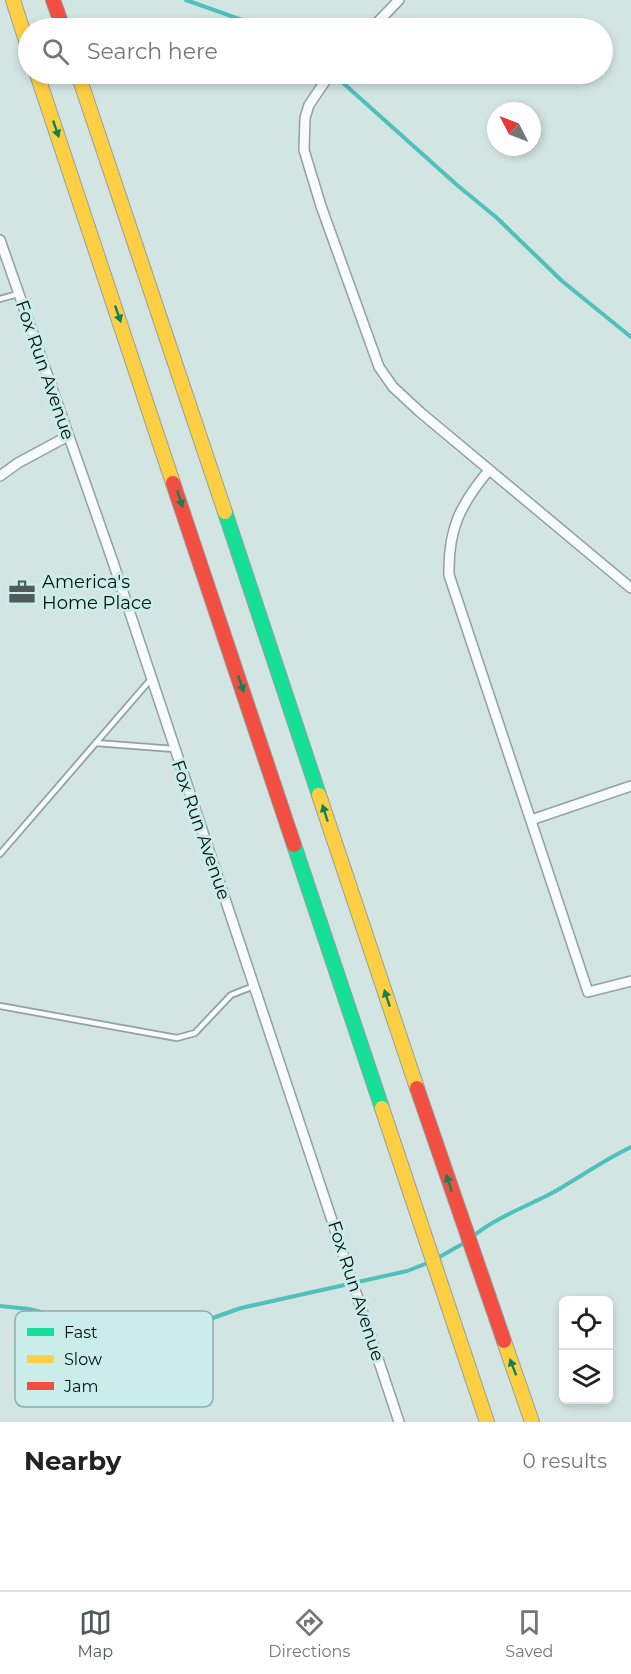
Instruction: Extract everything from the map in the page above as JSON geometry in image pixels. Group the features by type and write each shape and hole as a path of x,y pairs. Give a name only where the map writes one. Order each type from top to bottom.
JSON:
{"highway":[{"path":"13,0 19,18"},
{"path":"53,0 59,18"},
{"path":"40,84 487,1422"},
{"path":"81,84 461,1218 532,1422"}],"street":[{"path":"382,18 399,0"},
{"path":"321,84 305,118 304,150 321,206 379,367 393,387 420,412 631,588"},
{"name":"Fox Run Avenue","path":"0,240 174,749 399,1422"},
{"path":"0,476 18,463 68,436"},
{"path":"489,470 462,506 453,528 449,550 449,575 588,992 631,981"},
{"path":"531,820 631,786"}],"lane":[{"path":"0,299 18,294"},
{"path":"0,854 150,679"},
{"path":"95,743 174,749"},
{"path":"0,1006 177,1038 195,1033 231,995 254,986"}],"waterway":[{"path":"186,0 237,18"},
{"path":"344,84 497,218 562,281 631,337"},
{"path":"472,1237 491,1224 554,1192 631,1147"},
{"path":"436,1259 464,1243"},
{"path":"213,1318 241,1308 407,1271 430,1262"},
{"path":"0,1306 37,1311"}],"traffic: fast":[{"path":"225,512 319,795"},
{"path":"294,845 382,1108"}],"traffic: slow":[{"path":"13,0 19,18"},
{"path":"40,84 173,483"},
{"path":"81,84 225,512"},
{"path":"319,795 417,1088"},
{"path":"382,1108 487,1422"},
{"path":"504,1341 532,1422"}],"traffic: jam":[{"path":"53,0 59,18"},
{"path":"173,483 294,845"},
{"path":"417,1088 504,1341"}],"place":[{"name":"America's Home Place","path":"22,592"}]}
